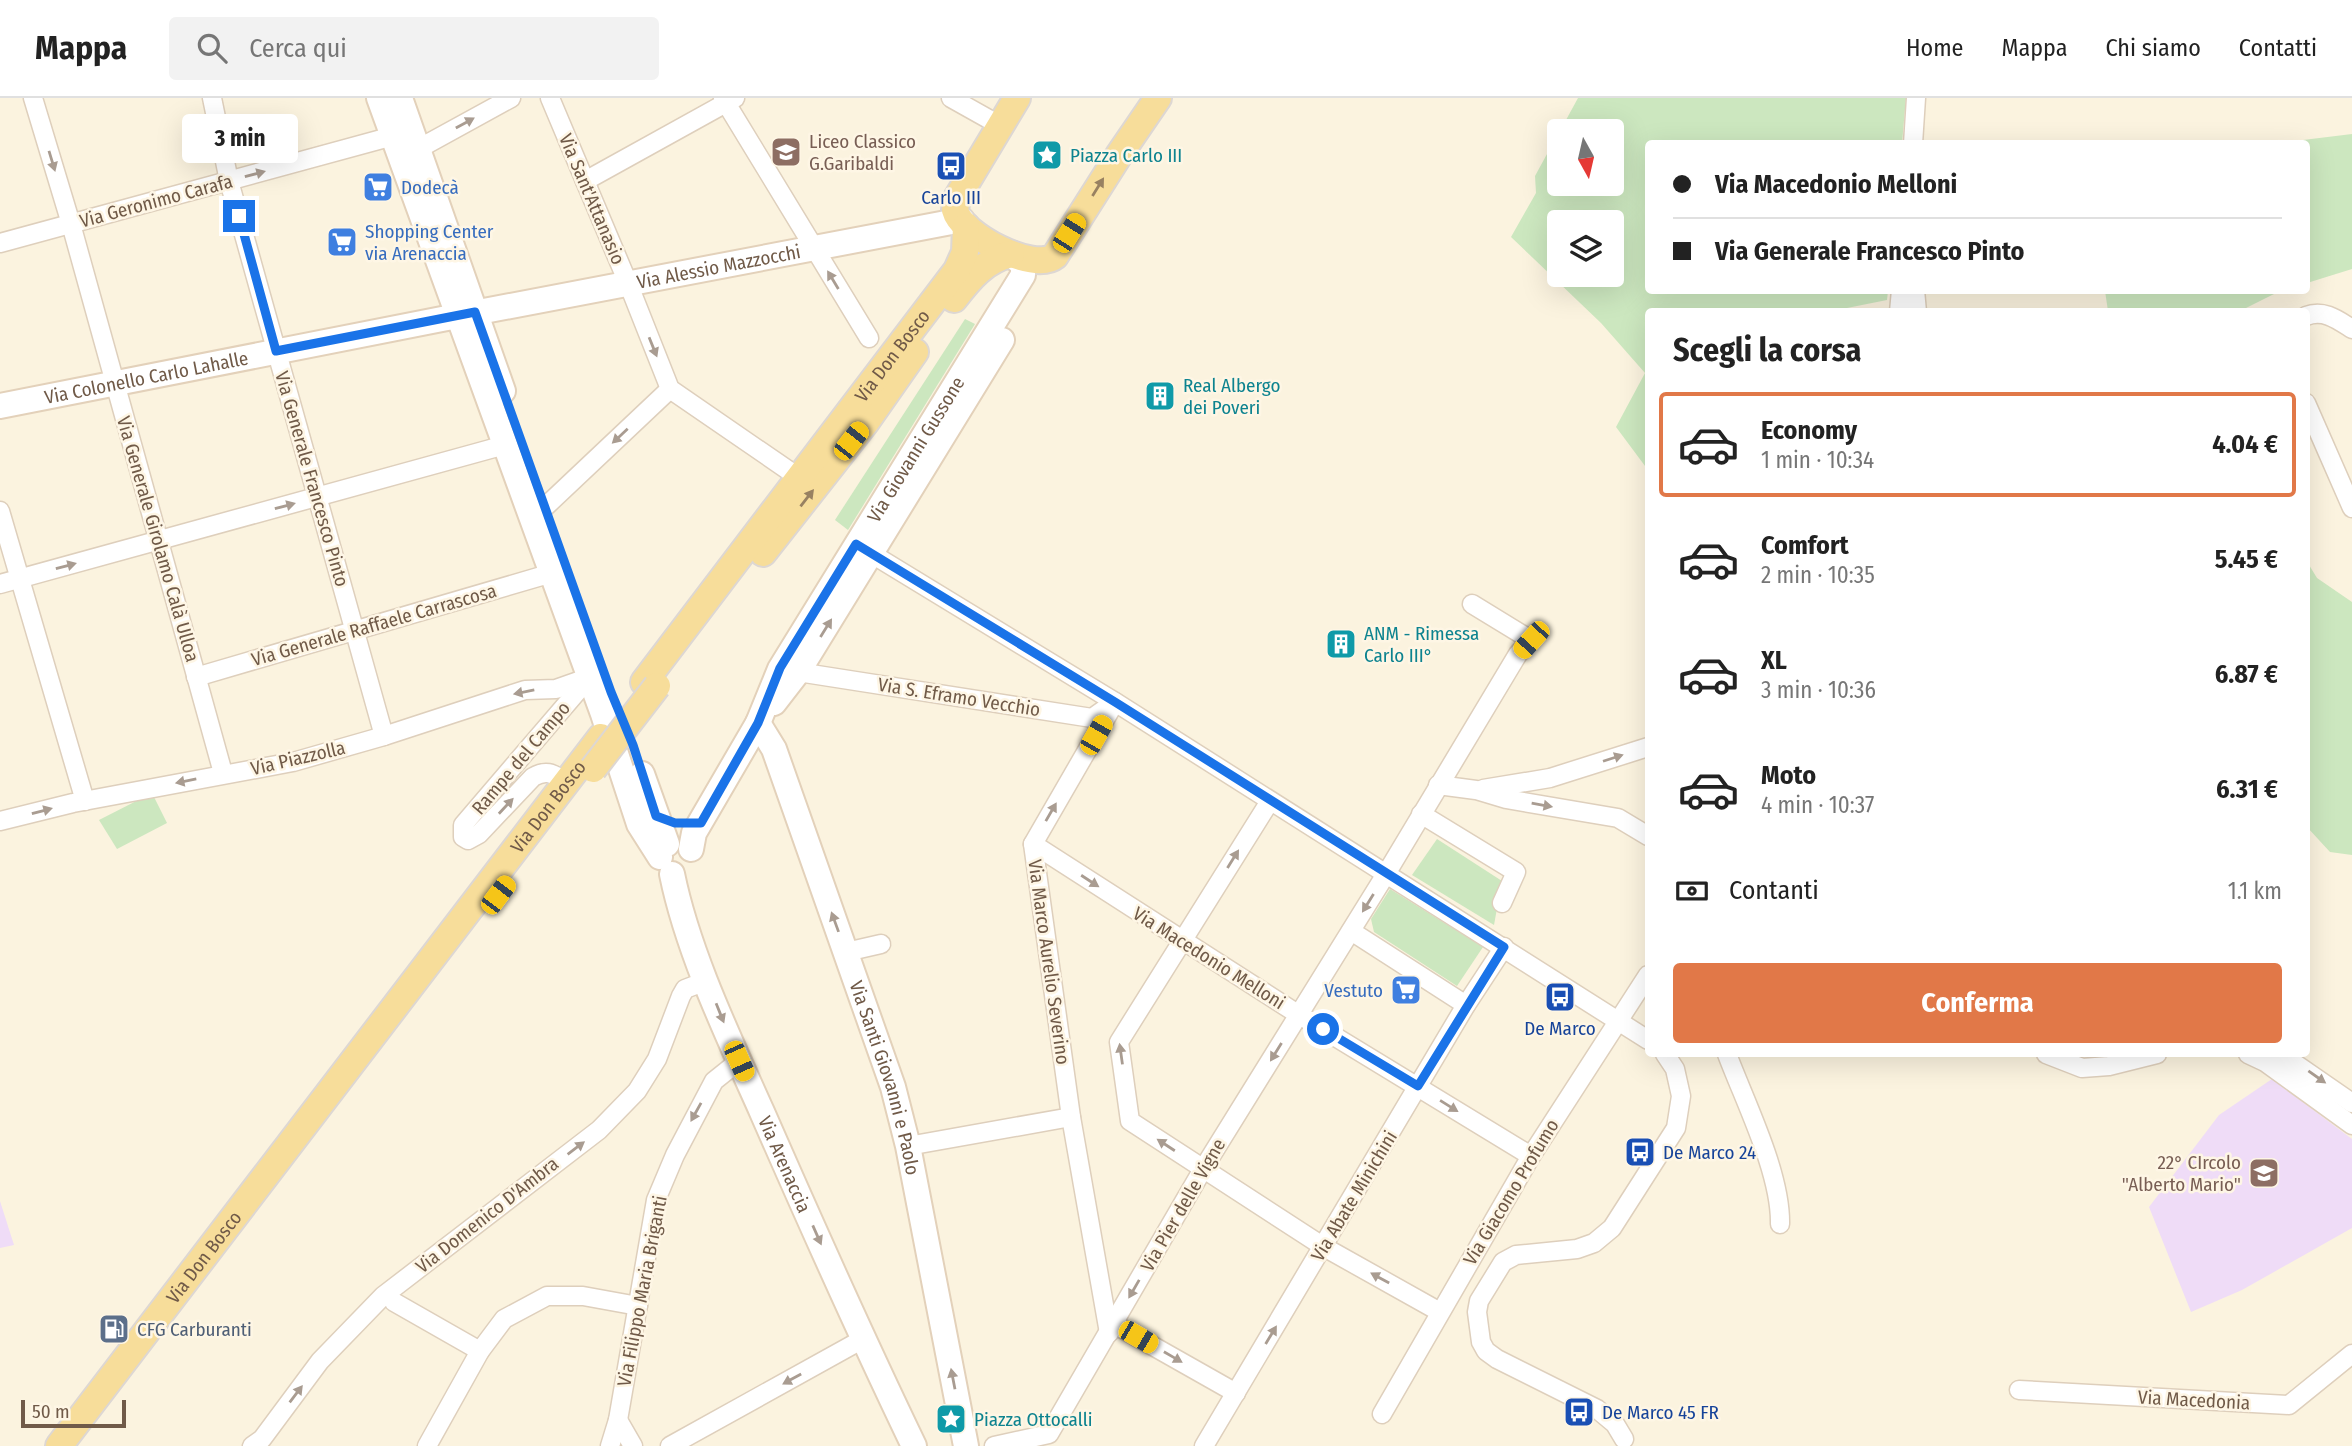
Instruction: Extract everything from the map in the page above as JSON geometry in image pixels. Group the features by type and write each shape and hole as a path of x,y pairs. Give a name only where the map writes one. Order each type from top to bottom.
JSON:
{"main road":[{"name":"Via Arenaccia","path":"379,98 545,507 633,745 656,816 680,846 684,922 706,981 863,1339 914,1446"},
{"name":"Via Arenaccia","path":"400,98 418,149 505,445 620,760 639,824 680,846"},
{"path":"1017,98 957,198 955,209 975,235 1011,254 1041,261 1050,260 1158,98"},
{"path":"1119,155 1136,112 1136,98"},
{"name":"Via Alessio Mazzocchi","path":"467,314 814,248 964,223"},
{"name":"Via Don Bosco","path":"571,786 593,769 650,684 798,477 957,270 965,252 964,223"},
{"name":"Via Don Bosco","path":"59,1446 97,1411 571,786 601,737 650,684 866,422 969,279 989,262 1011,254"},
{"name":"Via Giovanni Gussone","path":"680,846 758,723 798,672 864,549 1024,275 1023,265 1011,254"},
{"name":"Via Giovanni Gussone","path":"758,723 780,668 864,549 1050,260"},
{"name":"Via Colonello Carlo Lahalle","path":"0,406 467,314"},
{"name":"Via Santi Giovanni e Paolo","path":"758,723 774,749 893,1087 908,1146 966,1446"},
{"path":"656,816 675,823 680,846"},
{"name":"Via Don Bosco","path":"81,1446 97,1411"}],"street":[{"name":"Via Generale Girolamo Calà Ulloa","path":"33,98 71,224 223,773"},
{"name":"Via Generale Francesco Pinto","path":"212,98 229,181 384,736"},
{"path":"418,149 511,98"},
{"name":"Via Sant'Attanasio","path":"550,98 670,389"},
{"path":"951,98 1001,126"},
{"path":"1913,140 1916,98"},
{"path":"585,181 729,100 869,338"},
{"name":"Via Geronimo Carafa","path":"0,243 393,136"},
{"path":"2310,315 2318,313 2329,316 2352,329"},
{"path":"545,507 670,389 798,477"},
{"path":"2310,412 2352,508"},
{"path":"0,584 505,445"},
{"path":"0,511 85,801"},
{"path":"864,549 1115,702 1621,1020 1645,1038"},
{"name":"Via Generale Raffaele Carrascosa","path":"197,677 552,573"},
{"path":"1472,604 1531,640 1518,654 1421,814 1516,872 1502,904"},
{"name":"Via S. Eframo Vecchio","path":"798,672 1092,719 1115,702"},
{"name":"Via Piazzolla","path":"0,821 223,773 293,762 384,736 525,690 556,689 590,677"},
{"name":"Rampe del Campo","path":"571,786 554,774 541,772 533,777 479,834 468,839 463,837 463,825 590,677"},
{"name":"Via Marco Aurelio Severino","path":"1111,1328 1071,1117 1033,844 1115,702"},
{"path":"1476,790 1550,778 1645,748"},
{"path":"1438,785 1618,818 1645,834"},
{"path":"1270,801 1119,1042 1130,1121 1324,1247 1440,1312"},
{"name":"Via Pier delle Vigne","path":"994,1446 1049,1434 1203,1169 1421,814"},
{"name":"Via Macedonio Melloni","path":"1033,844 1181,941 1531,1156"},
{"path":"1351,931 1466,1005"},
{"path":"846,953 881,944"},
{"name":"Via Abate Minichini","path":"1204,1446 1466,1005 1504,947"},
{"name":"Via Giacomo Profumo","path":"1382,1414 1531,1156 1645,980"},
{"name":"Via Domenico D'Ambra","path":"252,1446 262,1439 320,1362 383,1296 599,1130 628,1101 657,1059 685,989 706,981"},
{"path":"1625,1439 1615,1424 1597,1409 1486,1352 1481,1342 1477,1312 1479,1301 1503,1262 1516,1255 1577,1249 1594,1243 1612,1228 1676,1128 1681,1096 1675,1069 1667,1057"},
{"path":"1728,1057 1773,1174 1780,1208 1780,1224"},
{"path":"2054,1057 2082,1068 2109,1066 2145,1057"},
{"path":"2254,1057 2352,1125"},
{"path":"2285,1057 2352,1103"},
{"name":"Via Filippo Maria Briganti","path":"610,1446 618,1419 656,1200 675,1155 714,1081 739,1061"},
{"path":"908,1146 1071,1117"},
{"path":"428,1446 480,1352 505,1319 547,1296 583,1296 638,1306"},
{"path":"394,1302 480,1352"},
{"path":"1111,1328 1236,1393"},
{"path":"670,1446 863,1339"},
{"name":"Via Macedonia","path":"2019,1390 2289,1405 2352,1354"},
{"path":"618,1419 633,1446"}],"shaded area":[{"name":"22° CIrcolo \"Alberto Mario\"","path":"2272,1079 2352,1139 2352,1228 2242,1290 2191,1312 2149,1207 2219,1115"},
{"path":"0,1201 14,1245 0,1248"}],"green space":[{"path":"1578,98 1906,98 1902,140 1645,140 1645,294 1888,294 1887,300 1847,308 1645,308 1645,373 1601,323 1563,287 1624,287 1624,210 1547,210 1547,271 1511,237 1536,193 1535,176 1547,154 1547,196 1624,196 1624,119 1567,119"},
{"path":"2352,134 2352,269 2310,282 2310,140 2303,140"},
{"path":"2106,294 2274,294 2246,308 2108,308"},
{"path":"965,319 975,324 848,530 835,520"},
{"path":"1645,373 1645,466 1616,427"},
{"path":"2310,567 2317,578 2352,602 2352,855 2330,852 2310,830"},
{"path":"152,793 167,823 117,849 99,820"},
{"path":"1437,839 1502,881 1494,925 1412,875"},
{"path":"1390,889 1483,947 1457,986 1374,932 1371,919"}],"place":[{"name":"Liceo Classico G.Garibaldi","path":"786,152"},
{"name":"Piazza Carlo III","path":"1047,155"},
{"name":"Carlo III","path":"951,166"},
{"name":"Dodecà","path":"378,187"},
{"name":"Shopping Center via Arenaccia","path":"342,242"},
{"name":"Real Albergo dei Poveri","path":"1160,396"},
{"name":"ANM - Rimessa Carlo III°","path":"1341,644"},
{"name":"Vestuto","path":"1406,990"},
{"name":"De Marco","path":"1560,997"},
{"name":"De Marco 24","path":"1640,1152"},
{"name":"22° CIrcolo \"Alberto Mario\"","path":"2264,1173"},
{"name":"CFG Carburanti","path":"114,1329"},
{"name":"De Marco 45 FR","path":"1579,1412"},
{"name":"Piazza Ottocalli","path":"951,1419"}],"route":[{"path":"239,216 276,351 475,312 611,692 633,745 656,816 675,823 701,823 758,723 780,668 856,544 1115,702 1504,947 1418,1086 1323,1029"}]}
